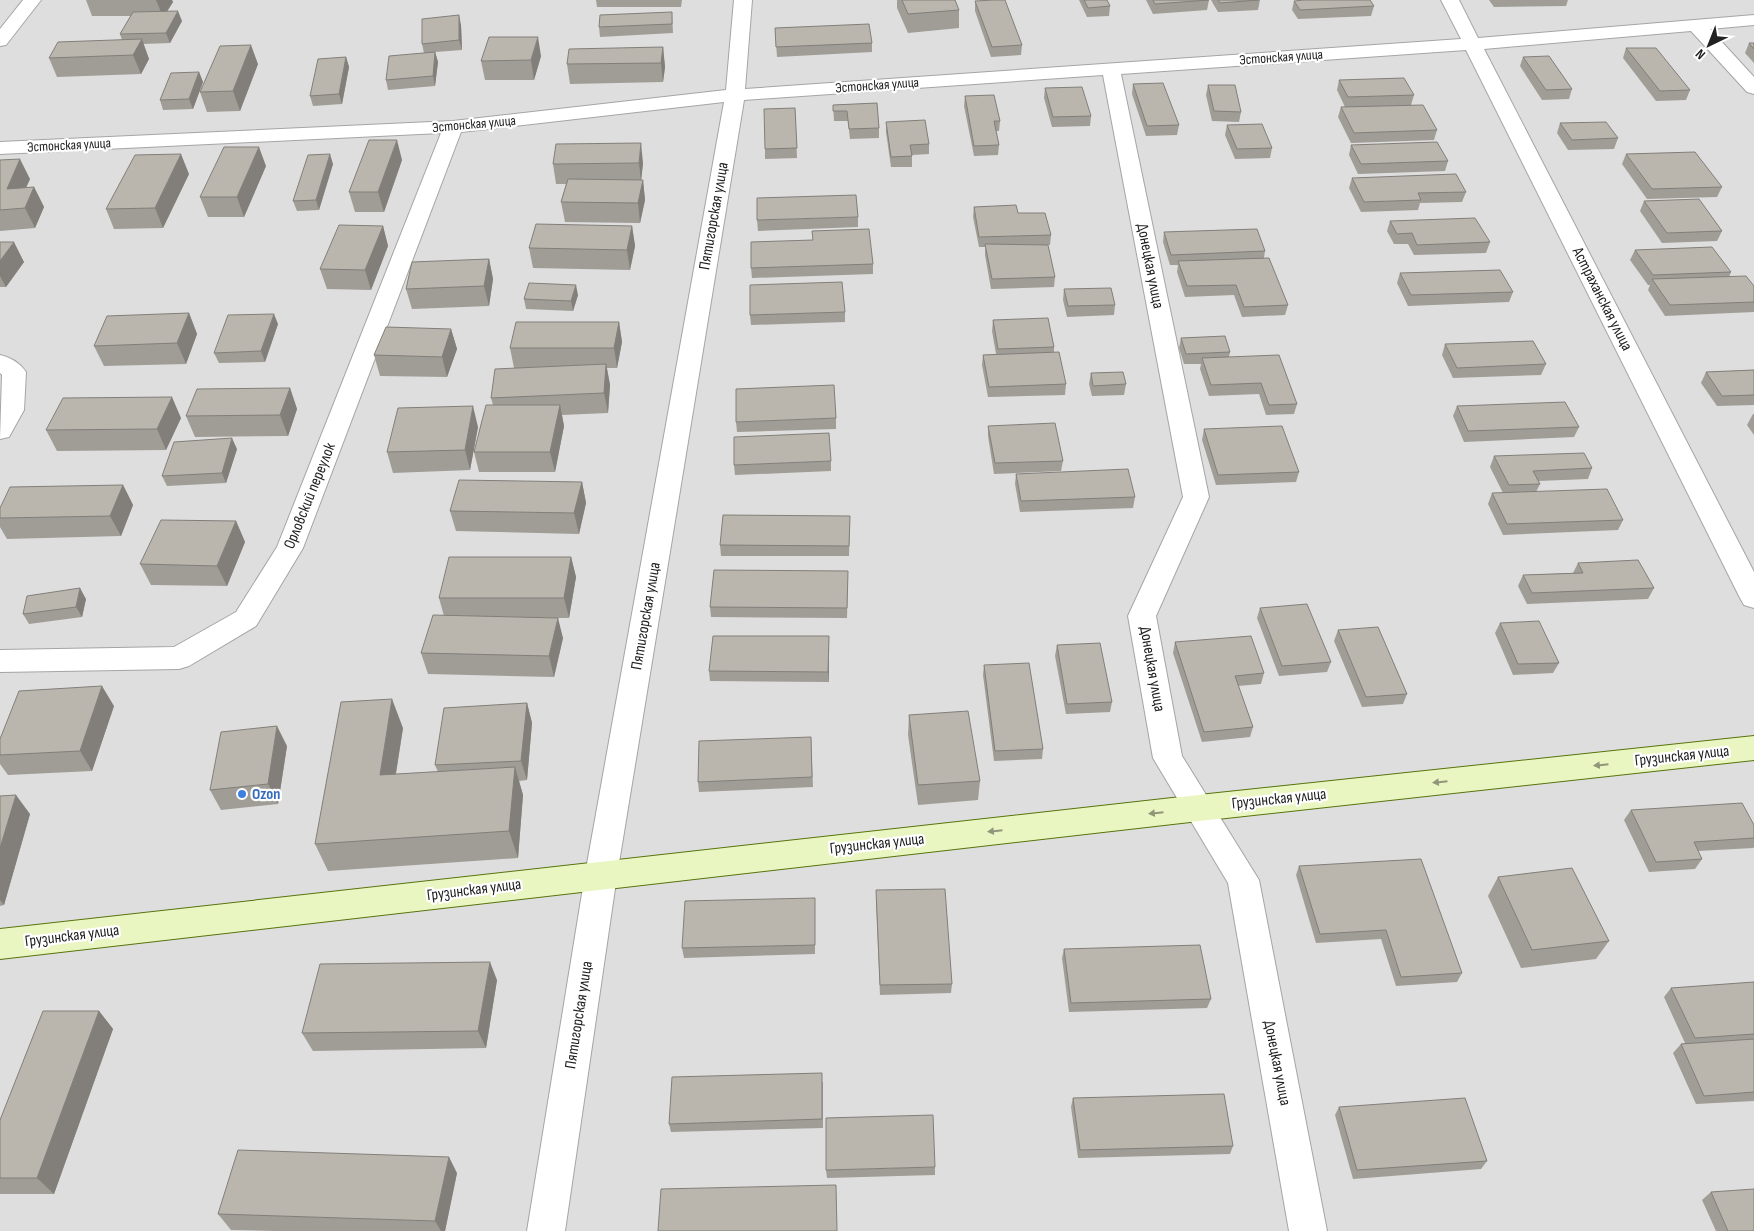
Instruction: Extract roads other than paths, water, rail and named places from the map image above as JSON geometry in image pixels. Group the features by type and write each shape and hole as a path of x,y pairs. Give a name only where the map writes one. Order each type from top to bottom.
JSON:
{"main road":[{"name":"Грузинская улица","path":"0,944 1199,808 1754,748"}],"street":[{"path":"0,41 32,0"},
{"name":"Пятигорская улица","path":"546,1231 601,875 735,95 743,0"},
{"name":"Астраханская улица","path":"1450,0 1754,598"},
{"name":"Эстонская улица","path":"0,148 453,127 735,95 1473,44 1754,20"},
{"path":"1695,24 1754,88"},
{"name":"Донецкая улица","path":"1111,69 1196,497 1142,616 1168,758 1243,880 1308,1231"},
{"name":"Орловский переулок","path":"0,662 179,658 246,619 290,548 453,127"},
{"path":"0,362 14,372 12,410 0,431"}],"place":[{"name":"Ozon","path":"242,794"}]}
